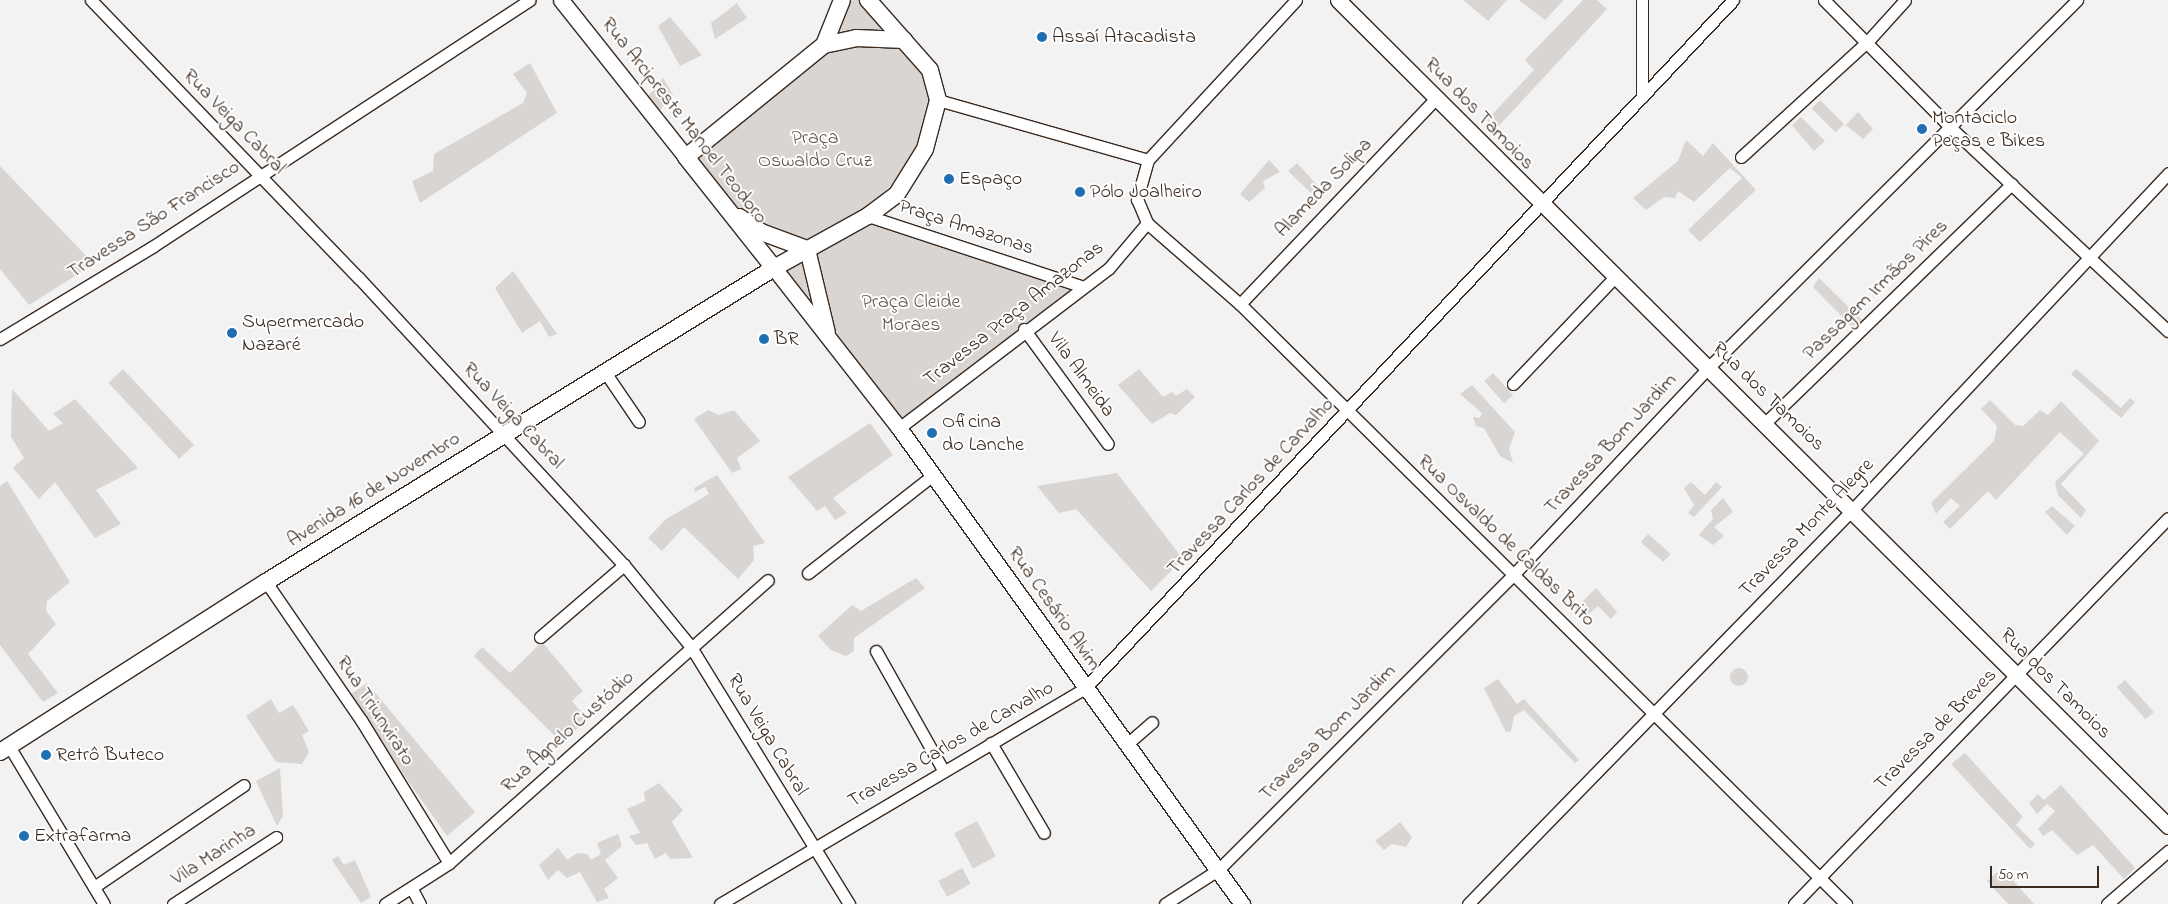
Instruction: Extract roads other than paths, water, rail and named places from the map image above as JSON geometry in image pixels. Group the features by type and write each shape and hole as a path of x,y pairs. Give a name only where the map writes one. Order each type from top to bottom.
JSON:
{"main road":[{"path":"824,45 842,0"},
{"path":"868,0 930,70 938,100"},
{"path":"686,157 824,45 856,38 904,40"},
{"name":"Avenida 16 de Novembro","path":"5,749 266,582 504,434 774,268 868,216 897,194 911,176 924,150 938,100"},
{"name":"Rua Arcipreste Manoel Teodoro","path":"686,157 774,268"},
{"path":"718,199 761,232 807,249"}],"street":[{"name":"Rua Veiga Cabral","path":"91,0 259,174 504,434 624,565 692,647 849,904"},
{"name":"Travessa São Francisco","path":"0,339 152,247 259,174 529,0"},
{"name":"Rua Arcipreste Manoel Teodoro","path":"561,0 620,78 686,157"},
{"path":"938,100 1148,160 1296,0"},
{"name":"Rua dos Tamoios","path":"1338,0 1540,205 1766,422 2168,826"},
{"path":"1642,0 1642,97"},
{"name":"Travessa Carlos de Carvalho","path":"720,904 943,770 1085,688 1733,0"},
{"path":"1824,0 1868,41 1952,128 2168,331"},
{"path":"1741,157 1868,41 1905,0"},
{"name":"Travessa Bom Jardim","path":"1165,904 1218,870 1514,574 1709,367 1952,128 2077,0"},
{"name":"Alameda Solipa","path":"1240,304 1436,98"},
{"name":"Rua Osvaldo de Caldas Brito","path":"1148,160 1138,185 1138,208 1147,223 1240,304 1846,904"},
{"name":"Travessa Monte Alegre","path":"1468,904 1853,509 2088,256 2168,173"},
{"name":"Passagem Irmãos Pires","path":"1766,422 2012,184"},
{"name":"Praça Amazonas","path":"868,216 1081,286"},
{"name":"Travessa Praça Amazonas","path":"899,428 1024,328 1109,268 1147,223"},
{"name":"Rua Cesário Alvim","path":"807,249 830,340"},
{"name":"Rua Cesário Alvim","path":"774,268 899,428 1242,904"},
{"path":"1513,384 1615,277"},
{"name":"Vila Almeida","path":"1024,328 1108,444"},
{"path":"605,372 639,422"},
{"path":"808,573 933,475"},
{"name":"Travessa de Breves","path":"1794,904 2168,518"},
{"path":"540,637 624,565"},
{"name":"Rua Âgnelo Custódio","path":"385,904 412,889 449,863 768,580"},
{"name":"Rua Triunvirato","path":"266,582 361,720 449,863"},
{"path":"876,651 943,770"},
{"path":"1127,744 1152,722"},
{"path":"991,743 1044,833"},
{"path":"5,749 104,904"},
{"path":"94,887 244,786"},
{"name":"Vila Marinha","path":"173,904 276,837"},
{"path":"2108,904 2168,851"},
{"path":"412,889 420,904"}],"place":[{"name":"Assaí Atacadista","path":"1042,37"},
{"name":"Montaciclo Peças e Bikes","path":"1922,129"},
{"name":"Espaço","path":"949,179"},
{"name":"Pólo Joalheiro","path":"1080,192"},
{"name":"Supermercado Nazaré","path":"232,333"},
{"name":"BR","path":"764,339"},
{"name":"Oficina do Lanche","path":"932,433"},
{"name":"Retrô Buteco","path":"46,755"},
{"name":"Extrafarma","path":"24,836"}],"park label":[{"name":"Praça Oswaldo Cruz","path":"815,150"},
{"name":"Praça Cleide Moraes","path":"911,314"}]}
